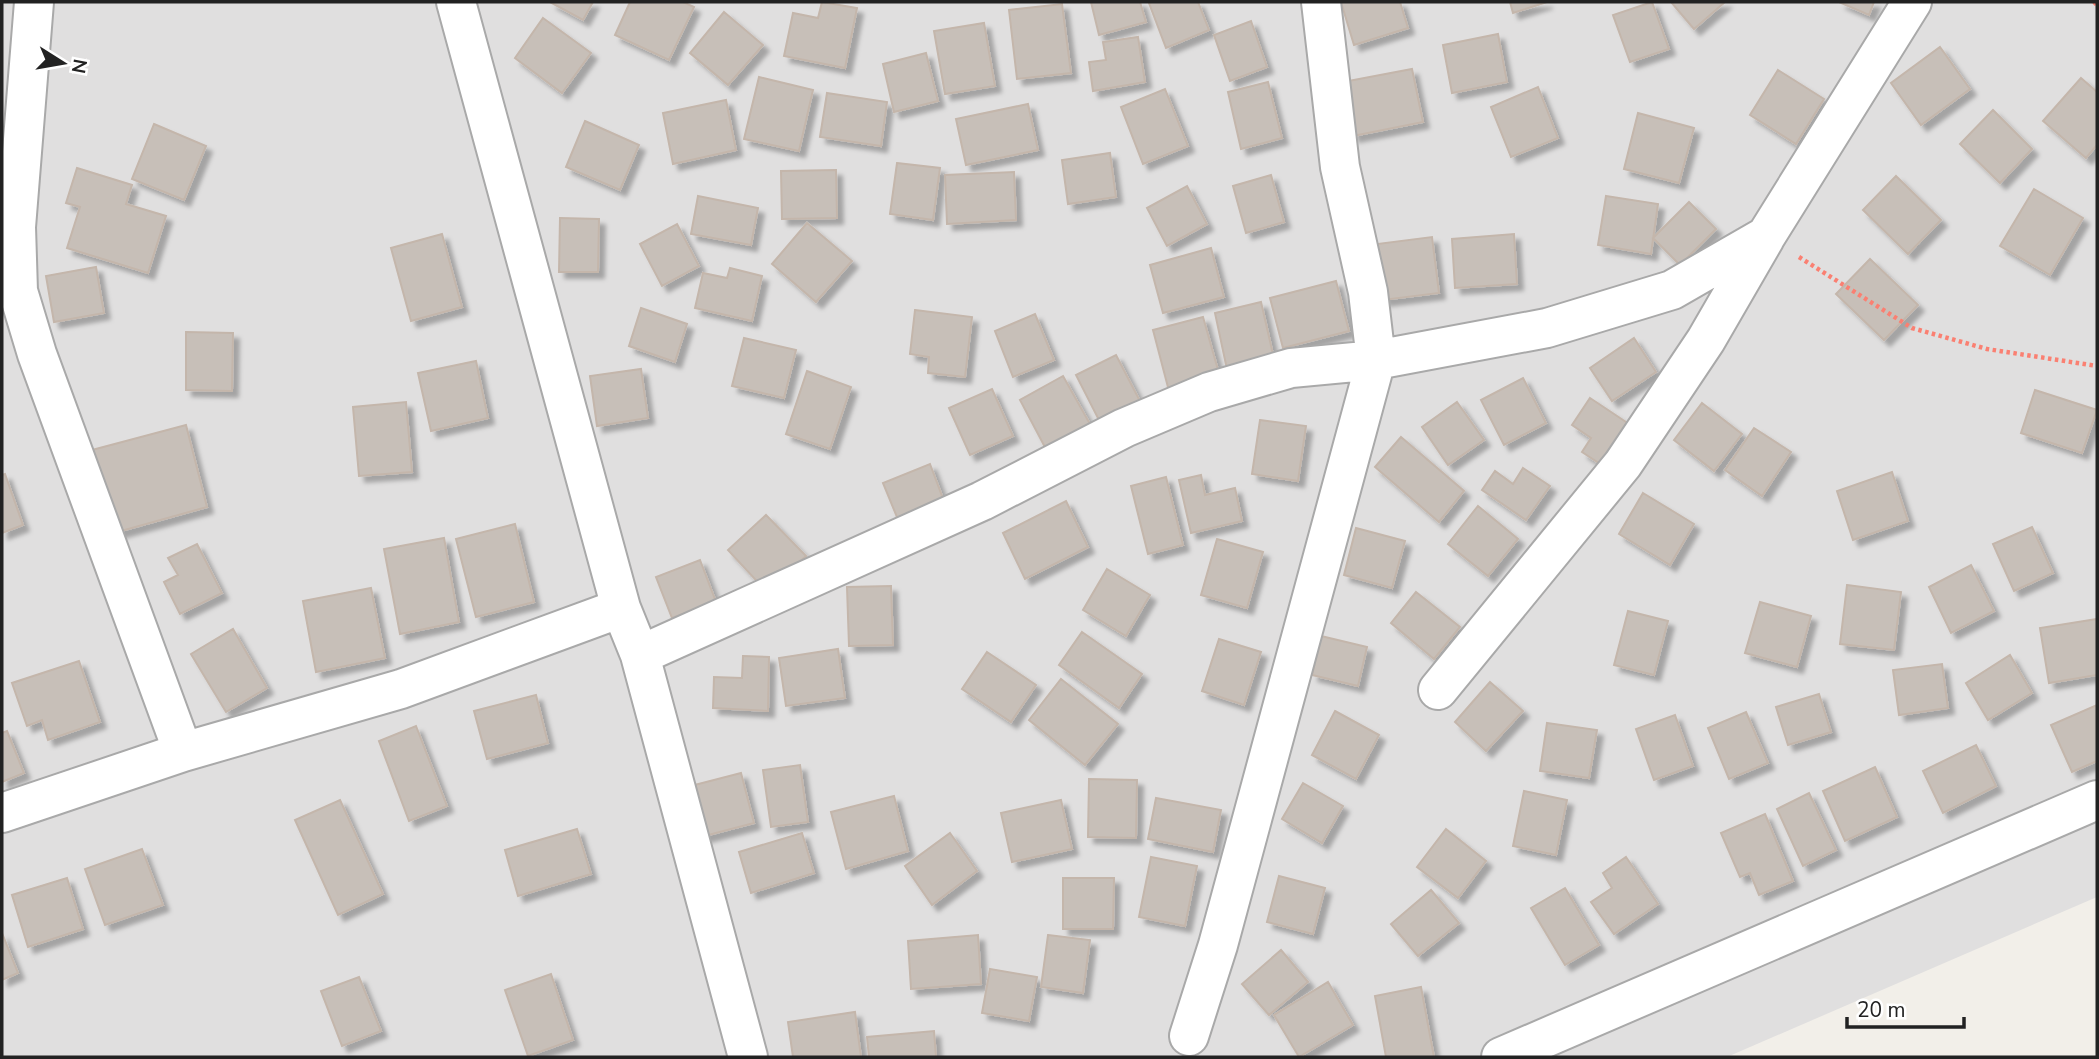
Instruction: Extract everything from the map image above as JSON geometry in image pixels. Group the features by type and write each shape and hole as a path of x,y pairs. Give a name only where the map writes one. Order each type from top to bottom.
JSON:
{"street":[{"path":"34,2 16,227 18,291 37,354 183,752"},
{"path":"456,2 621,608 640,655 748,1057"},
{"path":"1189,1036 1217,945 1376,360 1368,292 1340,167 1321,2"},
{"path":"1438,690 1623,464 1706,340 1766,236 1912,2"},
{"path":"640,655 982,501 1124,429 1209,392 1291,368 1376,360 1547,328 1672,290 1766,236"},
{"path":"2,813 183,752 401,689 621,608"},
{"path":"1501,1057 2097,800"}],"path":[{"path":"1766,236 1913,328 1987,349 2097,366"}],"shaded area":[{"path":"2,2 2097,2 2097,897 1727,1057 2,1057"}],"building":[{"path":"550,2 593,2 583,20"},
{"path":"630,2 683,2 694,7 669,60 615,35"},
{"path":"822,2 857,8 845,68 784,56 793,13 818,18"},
{"path":"1091,2 1140,2 1146,22 1099,35"},
{"path":"1198,2 1209,30 1166,48 1149,3"},
{"path":"1341,2 1400,2 1408,28 1354,45"},
{"path":"1510,2 1547,2 1513,13"},
{"path":"1652,2 1669,49 1630,62 1613,15"},
{"path":"1671,2 1725,2 1694,29"},
{"path":"1839,2 1874,2 1869,15"},
{"path":"1062,4 1071,73 1017,79 1009,10"},
{"path":"724,12 763,45 728,85 690,53"},
{"path":"543,18 591,53 562,93 515,58"},
{"path":"1251,21 1267,67 1230,81 1214,35"},
{"path":"984,23 995,86 945,94 934,31"},
{"path":"1498,34 1507,82 1452,93 1443,45"},
{"path":"1138,37 1145,82 1093,91 1089,62 1106,60 1103,42"},
{"path":"1940,47 1970,89 1921,125 1891,83"},
{"path":"926,53 938,101 894,112 883,64"},
{"path":"1412,69 1423,122 1353,136 1343,82"},
{"path":"1778,70 1824,99 1796,144 1750,115"},
{"path":"759,77 813,90 799,151 744,139"},
{"path":"2081,78 2097,92 2097,145 2086,158 2043,121"},
{"path":"1268,82 1282,138 1241,149 1228,92"},
{"path":"1538,87 1558,138 1511,157 1491,107"},
{"path":"1165,89 1188,146 1143,164 1121,107"},
{"path":"827,93 887,102 881,146 820,137"},
{"path":"726,100 736,150 673,164 663,113"},
{"path":"1028,104 1038,150 966,165 956,119"},
{"path":"1993,110 2032,149 2000,183 1960,144"},
{"path":"1638,113 1694,128 1679,183 1624,169"},
{"path":"585,121 639,145 620,190 566,167"},
{"path":"154,124 206,146 184,200 132,179"},
{"path":"1110,153 1116,197 1068,204 1062,160"},
{"path":"897,163 940,168 933,220 890,214"},
{"path":"77,168 132,185 126,204 166,216 148,273 67,248 80,207 66,203"},
{"path":"836,170 837,218 782,219 781,171"},
{"path":"1014,172 1016,220 947,224 945,175"},
{"path":"1271,175 1284,222 1246,233 1233,186"},
{"path":"1896,176 1941,220 1908,254 1863,210"},
{"path":"1187,186 1207,224 1167,246 1147,208"},
{"path":"2034,189 2083,218 2050,275 2000,246"},
{"path":"698,196 758,208 751,245 691,234"},
{"path":"1606,196 1658,204 1651,254 1598,245"},
{"path":"1689,202 1716,229 1680,265 1653,238"},
{"path":"560,218 599,219 598,272 559,272"},
{"path":"807,223 852,261 816,302 772,264"},
{"path":"677,224 699,266 662,286 640,244"},
{"path":"442,234 462,307 411,321 391,248"},
{"path":"1514,234 1517,284 1455,288 1452,239"},
{"path":"1432,237 1439,293 1383,300 1377,244"},
{"path":"1211,248 1224,297 1163,313 1150,265"},
{"path":"1870,259 1918,305 1884,340 1836,294"},
{"path":"96,267 104,313 54,322 46,276"},
{"path":"730,268 762,276 752,321 695,308 703,273 727,278"},
{"path":"1336,281 1349,331 1283,348 1270,298"},
{"path":"1261,302 1275,363 1228,374 1215,313"},
{"path":"641,308 687,324 675,362 629,346"},
{"path":"915,310 972,317 965,377 928,373 929,357 910,354"},
{"path":"1035,314 1054,360 1013,377 995,331"},
{"path":"1203,317 1220,377 1169,391 1153,330"},
{"path":"186,332 233,333 232,391 186,390"},
{"path":"744,338 796,350 784,398 732,386"},
{"path":"1634,338 1656,372 1612,401 1590,368"},
{"path":"1116,355 1142,405 1102,426 1076,375"},
{"path":"476,361 488,418 431,431 418,373"},
{"path":"641,369 648,418 597,426 590,376"},
{"path":"807,371 851,387 830,449 786,434"},
{"path":"1063,376 1090,424 1046,449 1020,400"},
{"path":"1523,378 1546,423 1504,445 1481,400"},
{"path":"992,389 1013,436 970,455 949,408"},
{"path":"2035,390 2097,410 2082,453 2021,433"},
{"path":"1590,398 1632,426 1605,467 1582,452 1591,438 1572,425"},
{"path":"406,402 412,472 359,476 353,407"},
{"path":"1457,402 1484,440 1448,465 1422,427"},
{"path":"1702,403 1742,434 1714,471 1674,440"},
{"path":"1260,420 1306,426 1298,481 1252,474"},
{"path":"186,425 207,507 114,533 92,450"},
{"path":"1754,428 1791,452 1762,496 1725,470"},
{"path":"1401,437 1464,491 1439,522 1375,467"},
{"path":"930,464 945,504 899,522 883,483"},
{"path":"1523,468 1550,486 1526,520 1482,490 1495,471 1513,484"},
{"path":"1892,472 1908,521 1853,540 1837,491"},
{"path":"5,474 23,525 2,533 2,475"},
{"path":"1201,475 1205,495 1235,488 1242,521 1191,533 1179,480"},
{"path":"1166,477 1183,545 1148,554 1131,486"},
{"path":"1643,493 1694,524 1670,565 1619,534"},
{"path":"1066,501 1088,547 1025,579 1003,533"},
{"path":"1478,506 1518,539 1488,576 1448,544"},
{"path":"766,515 806,556 767,592 728,550"},
{"path":"515,524 534,602 476,617 456,539"},
{"path":"2032,527 2053,573 2014,591 1993,544"},
{"path":"1356,528 1405,541 1392,588 1344,575"},
{"path":"444,538 459,622 400,634 384,549"},
{"path":"1217,539 1263,552 1247,608 1201,595"},
{"path":"197,544 222,593 180,614 164,582 178,575 168,558"},
{"path":"700,560 716,602 672,618 656,577"},
{"path":"1971,565 1994,611 1951,633 1929,587"},
{"path":"1107,569 1150,595 1126,636 1083,610"},
{"path":"1847,585 1901,592 1894,650 1840,644"},
{"path":"891,586 893,645 849,646 847,587"},
{"path":"371,588 385,658 316,672 303,601"},
{"path":"1416,592 1460,627 1434,659 1391,623"},
{"path":"1760,602 1811,616 1797,667 1745,653"},
{"path":"1628,611 1668,621 1654,675 1614,665"},
{"path":"2097,619 2097,675 2049,683 2040,628"},
{"path":"233,629 267,688 226,712 191,654"},
{"path":"1082,632 1142,674 1119,708 1059,665"},
{"path":"1321,636 1367,647 1358,686 1312,675"},
{"path":"1219,639 1261,652 1244,705 1202,691"},
{"path":"838,649 845,698 786,706 779,658"},
{"path":"987,652 1036,685 1011,722 962,689"},
{"path":"2010,655 2032,693 1988,720 1966,683"},
{"path":"743,656 769,657 768,711 713,708 714,677 742,678"},
{"path":"79,661 100,722 48,740 42,720 27,726 12,683"},
{"path":"1942,664 1948,708 1899,715 1893,670"},
{"path":"1061,679 1118,724 1085,765 1029,720"},
{"path":"1490,682 1523,711 1486,751 1455,722"},
{"path":"1819,694 1831,732 1788,745 1776,707"},
{"path":"536,695 548,743 487,759 474,711"},
{"path":"2097,705 2097,761 2072,772 2051,725"},
{"path":"1335,711 1379,735 1356,779 1312,755"},
{"path":"1746,712 1768,763 1729,779 1708,728"},
{"path":"1675,715 1693,766 1654,780 1636,729"},
{"path":"1547,723 1597,730 1589,778 1540,771"},
{"path":"416,726 447,806 409,821 379,741"},
{"path":"7,731 24,773 2,782 2,733"},
{"path":"1976,745 1996,786 1943,813 1923,771"},
{"path":"800,765 808,822 771,827 763,770"},
{"path":"1875,767 1897,817 1845,841 1823,791"},
{"path":"741,773 754,823 697,838 683,788"},
{"path":"1089,779 1137,780 1136,838 1088,837"},
{"path":"1303,783 1343,806 1322,843 1282,819"},
{"path":"1524,791 1567,800 1556,855 1513,846"},
{"path":"1809,793 1836,850 1803,866 1777,809"},
{"path":"894,796 908,851 846,869 831,812"},
{"path":"1156,798 1221,810 1213,852 1148,839"},
{"path":"340,800 383,894 338,915 295,820"},
{"path":"1061,800 1072,849 1012,862 1001,813"},
{"path":"1765,814 1793,881 1759,895 1750,873 1740,877 1721,833"},
{"path":"577,829 591,874 518,896 505,850"},
{"path":"1446,829 1486,861 1458,898 1417,867"},
{"path":"802,833 814,873 751,893 739,852"},
{"path":"950,833 977,871 932,905 905,866"},
{"path":"142,849 163,905 105,925 85,869"},
{"path":"1151,857 1197,866 1185,926 1139,917"},
{"path":"1626,857 1658,904 1614,934 1591,902 1612,888 1603,873"},
{"path":"1279,876 1325,888 1313,934 1267,922"},
{"path":"67,878 83,929 28,947 12,895"},
{"path":"1063,878 1114,878 1113,929 1063,929"},
{"path":"1565,888 1599,945 1565,965 1531,908"},
{"path":"1431,890 1459,923 1418,956 1391,924"},
{"path":"2,933 18,973 2,980"},
{"path":"978,935 981,984 911,989 908,941"},
{"path":"1048,935 1090,940 1083,993 1041,987"},
{"path":"1281,950 1308,982 1269,1015 1242,984"},
{"path":"990,969 1037,977 1029,1021 982,1013"},
{"path":"551,974 573,1040 528,1056 505,990"},
{"path":"359,977 381,1031 342,1046 321,991"},
{"path":"1328,982 1353,1025 1299,1057 1274,1015"},
{"path":"1421,987 1434,1057 1386,1057 1375,996"},
{"path":"855,1012 861,1057 793,1057 788,1022"},
{"path":"934,1031 936,1057 869,1057 867,1037"}]}
